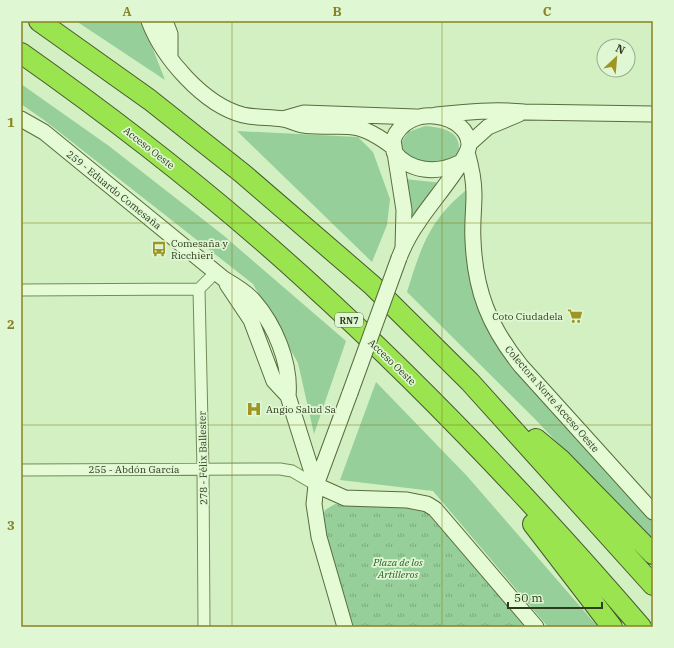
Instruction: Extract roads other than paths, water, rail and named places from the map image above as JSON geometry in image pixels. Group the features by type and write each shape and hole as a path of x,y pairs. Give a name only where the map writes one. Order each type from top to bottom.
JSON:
{"highway":[{"path":"40,21 150,100 242,173 372,285 470,382 653,585"},
{"name":"Acceso Oeste","path":"21,53 129,132 220,205 304,278 410,378 552,528 641,627"},
{"path":"470,382 561,460 653,554"},
{"path":"480,451 571,575 612,627"}],"street":[{"path":"148,21 155,36 180,72 194,86 225,108 242,115 283,119 304,125 356,128 367,131 394,150 400,159 410,165 430,170 451,167 492,125 524,112"},
{"path":"166,21 170,34 170,56"},
{"path":"401,253 404,210 394,150 396,133 406,122 424,116 475,110 653,114"},
{"path":"283,119 304,113 424,116 445,119 462,129 467,136 465,153 453,174 418,221 401,253 316,485 314,504 318,537 345,627"},
{"name":"259 - Eduardo Comesaña","path":"21,119 44,132 220,275 251,320 274,381 288,396 316,485"},
{"name":"Colectora Norte Acceso Oeste","path":"465,153 473,174 473,241 477,278 488,315 502,342 521,366 653,512"},
{"path":"21,290 199,289 220,275"},
{"name":"278 - Félix Ballester","path":"199,289 203,469 204,627"},
{"name":"255 - Abdón García","path":"21,470 280,469 292,471 316,485"},
{"path":"316,485 345,498 412,501 427,504 435,509 536,627"}],"place":[{"name":"Comesaña y Ricchieri","path":"159,249"},
{"name":"Coto Ciudadela","path":"575,316"},
{"name":"Angio Salud Sa","path":"254,409"}],"park label":[{"name":"Plaza de los Artilleros","path":"398,568"}]}
